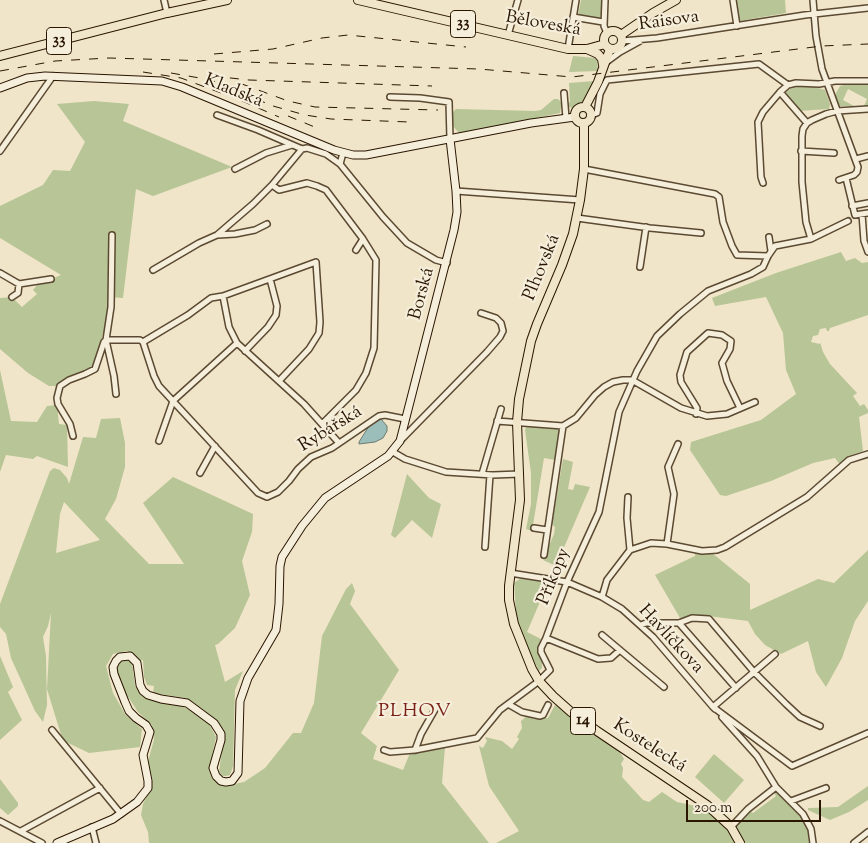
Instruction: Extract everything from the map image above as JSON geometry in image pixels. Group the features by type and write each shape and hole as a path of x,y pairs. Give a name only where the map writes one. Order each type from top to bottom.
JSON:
{"main road":[{"name":"33","path":"0,56 167,13 227,0"},
{"name":"Běloveská","path":"358,0 568,49 607,46"},
{"path":"621,38 653,12 676,0"},
{"path":"585,107 589,110 589,120 584,123 579,122 575,117 578,109 585,107 598,82 607,46 604,38 607,34 616,32 621,38 622,44 617,49 607,46"},
{"path":"587,49 598,54 602,59 603,65"},
{"name":"Plhovská","path":"517,422 519,399 531,341 546,299 569,246 576,218 584,169 584,123"},
{"name":"14","path":"517,422 520,474"},
{"name":"Kostelecká","path":"520,474 519,518 510,573 510,600 514,624 526,655 539,680 571,712 694,794 731,827 740,843"}],"street":[{"path":"164,0 167,13"},
{"path":"508,35 518,0"},
{"path":"568,49 575,0"},
{"path":"605,0 603,22 607,34"},
{"path":"733,0 737,26"},
{"path":"812,0 818,53 858,167 854,175 839,180"},
{"name":"Raisova","path":"621,38 643,40 868,8"},
{"path":"573,17 603,22"},
{"path":"603,65 620,52 643,40"},
{"path":"590,115 597,113 600,94 607,80 759,64 788,85"},
{"path":"0,151 53,76"},
{"name":"Kladská","path":"0,88 27,78 53,76 150,80 168,83 343,153 353,155 366,155 449,137 575,117"},
{"path":"762,180 758,122 763,112 780,92 788,85 802,82 827,83 868,80"},
{"path":"780,92 807,123"},
{"path":"564,93 566,118"},
{"path":"390,97 420,98 449,104 449,137"},
{"path":"811,238 806,222 801,151 802,136 807,123 817,117 837,111 868,109"},
{"path":"217,115 302,149 307,148 326,154 340,164 400,236 421,252 436,260 447,262"},
{"name":"Borská","path":"122,814 137,802 146,791 148,785 143,759 150,732 146,725 129,711 114,674 113,667 116,661 120,657 130,656 137,663 140,685 143,691 148,695 161,699 187,703 209,718 218,727 221,740 215,759 214,773 221,781 232,781 238,773 240,701 244,688 276,630 280,566 288,547 325,498 392,452 400,441 447,262 457,212 449,137"},
{"path":"235,169 266,153 292,144"},
{"path":"217,235 272,186 302,149"},
{"path":"801,151 834,153"},
{"path":"340,164 343,153"},
{"path":"856,159 868,156"},
{"path":"584,169 715,194 719,197 723,222 737,255 769,254"},
{"path":"846,178 855,216 865,214 864,241 868,252"},
{"path":"272,186 279,190 307,183 323,188 363,239 376,260 374,348 366,373 356,390 322,424"},
{"path":"456,191 580,200"},
{"path":"852,206 868,203"},
{"path":"576,218 701,233"},
{"path":"632,380 657,336 708,291 751,274 763,267 775,246 811,238 848,221"},
{"path":"153,270 199,242 217,235 255,230 267,224"},
{"path":"640,268 646,227"},
{"path":"112,234 111,307 106,340 116,394"},
{"path":"769,237 769,254"},
{"path":"356,250 363,239"},
{"path":"106,340 140,340 143,342 211,298 224,296 316,262 319,333 310,349 279,381"},
{"path":"0,273 19,284 51,279"},
{"path":"245,351 268,327 276,315 277,306 270,279"},
{"path":"12,296 18,293 19,284"},
{"path":"224,296 229,327 237,343 279,381 339,443"},
{"path":"400,441 500,337 503,332 501,323 496,318 481,313"},
{"path":"696,414 697,408 680,378 690,348 708,333 713,332 731,341 730,348 722,363 727,381 740,408"},
{"path":"73,436 70,424 58,404 57,398 60,386 95,368 106,340"},
{"name":"Rybářská","path":"143,342 155,380 258,493 267,496 278,492 311,457 332,448 379,416 385,415 405,419"},
{"path":"159,441 173,401 237,343"},
{"path":"497,421 563,426 576,418 604,387 623,380 632,380 682,408 707,416 718,415 754,402"},
{"name":"Příkopy","path":"539,680 550,670 541,652 541,648 567,582 599,512 619,412 632,380"},
{"path":"482,474 501,408"},
{"path":"544,555 563,426"},
{"path":"667,544 674,494 668,467 678,444"},
{"path":"200,473 215,446"},
{"path":"392,452 405,459 435,469 462,474 520,474"},
{"path":"602,597 607,580 630,550 651,543 702,551 717,550 725,547 807,497 849,460 868,454"},
{"path":"484,548 490,475"},
{"path":"628,497 630,550"},
{"path":"534,528 548,530"},
{"name":"Havlíčkova","path":"510,573 567,582 602,597 622,609 641,625 713,707 790,764 795,765 868,733"},
{"path":"641,625 646,623 679,623 692,618 709,618 754,672 800,717 820,726"},
{"path":"679,623 736,688"},
{"path":"602,635 664,687"},
{"path":"546,638 598,658 611,658 620,650"},
{"path":"775,654 713,707 757,756 776,786 791,800 807,820 813,843"},
{"path":"384,750 390,752 415,750 477,738 500,710 539,680"},
{"path":"508,704 522,712 540,716 543,715 548,704"},
{"path":"415,750 421,734 437,706"},
{"path":"52,730 122,814 57,843"},
{"path":"731,827 748,809 776,786"},
{"path":"21,831 100,788"},
{"path":"791,800 826,788"},
{"path":"0,820 42,843"},
{"path":"92,827 96,843"},
{"path":"854,843 868,832"}],"green space":[{"path":"581,0 602,0 601,20 578,15"},
{"path":"735,0 785,0 786,13 739,21"},
{"path":"573,56 595,58 598,71 569,72"},
{"path":"595,81 581,104 574,108 568,107 567,104 570,102 569,83"},
{"path":"868,84 868,106 864,106 867,99 848,89 843,100 854,106 840,106 836,93 840,86"},
{"path":"811,86 825,90 830,104 829,109 798,111 783,94 790,89"},
{"path":"554,99 558,99 562,103 560,113 460,134 451,124 451,114 456,109 535,111 541,110"},
{"path":"94,101 129,104 123,121 232,167 153,196 136,189 123,298 109,297 105,333 103,333 97,361 90,370 57,386 49,386 28,373 0,349 0,298 12,297 22,307 37,294 33,290 37,285 61,275 0,238 0,206 43,185 53,170 70,171 85,142 57,104"},
{"path":"841,252 846,261 855,258 862,263 868,262 868,315 830,328 829,331 826,328 820,329 818,335 813,336 811,342 820,344 820,342 830,364 857,393 853,396 860,406 864,404 868,410 868,413 859,417 863,451 852,455 840,465 835,458 813,463 771,481 726,496 720,495 690,450 691,442 761,420 796,394 786,370 783,333 766,297 715,306 712,298 776,273"},
{"path":"0,370 11,421 37,422 47,406 57,405 59,424 67,425 68,467 37,456 33,459 6,455 0,472"},
{"path":"120,418 125,443 125,467 116,499 105,519 149,564 184,564 143,503 173,477 253,514 252,532 242,561 250,595 235,628 215,645 225,682 243,671 235,690 233,766 230,775 223,776 219,772 224,735 219,723 186,698 153,693 154,686 147,685 144,677 143,660 140,661 127,651 113,654 106,666 113,693 125,714 142,729 140,747 89,753 66,742 62,738 47,689 51,613 43,637 46,656 47,705 43,722 35,711 11,658 6,634 0,627 0,604 50,471 54,468 60,470 67,478 69,484 83,437 96,438 101,419","holes":["64,502 100,540 56,553 60,514"]},
{"path":"527,425 560,428 555,460 544,458 532,531 526,529 531,504 531,473 525,430"},
{"path":"563,459 573,462 568,489 573,490 575,484 590,487 556,566 543,560 554,534 555,527 552,524"},
{"path":"407,474 429,498 441,504 432,538 412,520 395,538 391,535"},
{"path":"868,550 868,601 855,621 842,658 826,687 816,672 808,641 781,654 765,645 755,634 748,621 700,615 680,618 655,575 695,556 695,552 712,553 750,584 750,610 818,579 834,583"},
{"path":"521,578 548,583 527,632 541,639 537,650 542,659 542,668 539,671 522,638 516,612 514,583"},
{"path":"352,583 355,591 350,604 399,670 361,733 377,746 373,759 403,770 410,753 414,754 445,747 442,783 489,843 149,843 148,832 141,815 143,804 152,785 148,761 154,740 152,725 138,712 121,686 117,668 122,660 132,661 135,686 143,696 193,711 209,724 216,737 209,770 213,779 224,786 244,782 265,768 293,733 301,733 314,703 322,636 346,589"},
{"path":"0,656 13,687 8,692 22,720 0,740"},
{"path":"555,705 618,749 624,759 621,764 623,768 622,777 643,800 649,802 662,792 677,802 705,808 728,830 736,843 496,843 519,831 489,786 479,746 483,748 487,741 485,737 502,741 512,749 519,739 517,737 522,728 521,721 528,715 534,719 548,718"},
{"path":"714,754 744,780 724,803 695,777"},
{"path":"0,779 18,803 18,806 8,815 0,808"},
{"path":"868,786 868,800 849,812 830,820 808,810 808,808 838,807"},
{"path":"776,790 800,813 806,822 812,843 745,843 736,826 750,811 753,813 776,796 774,793"}],"water":[{"path":"381,419 387,426 387,431 383,438 375,442 359,444 369,426"}],"railway":[{"path":"214,54 273,49 322,38 348,35 466,47"},
{"path":"0,71 55,61 109,58 479,69 572,77 822,46 868,44"},
{"path":"143,72 181,78 229,96"},
{"path":"171,73 211,80 273,106 305,115 331,119 409,122"},
{"path":"212,76 249,80 432,86"},
{"path":"242,84 288,101 315,107 438,110"},
{"path":"242,101 279,117"},
{"path":"288,116 317,128"}],"district":[{"name":"PLHOV","path":"415,713"}]}
